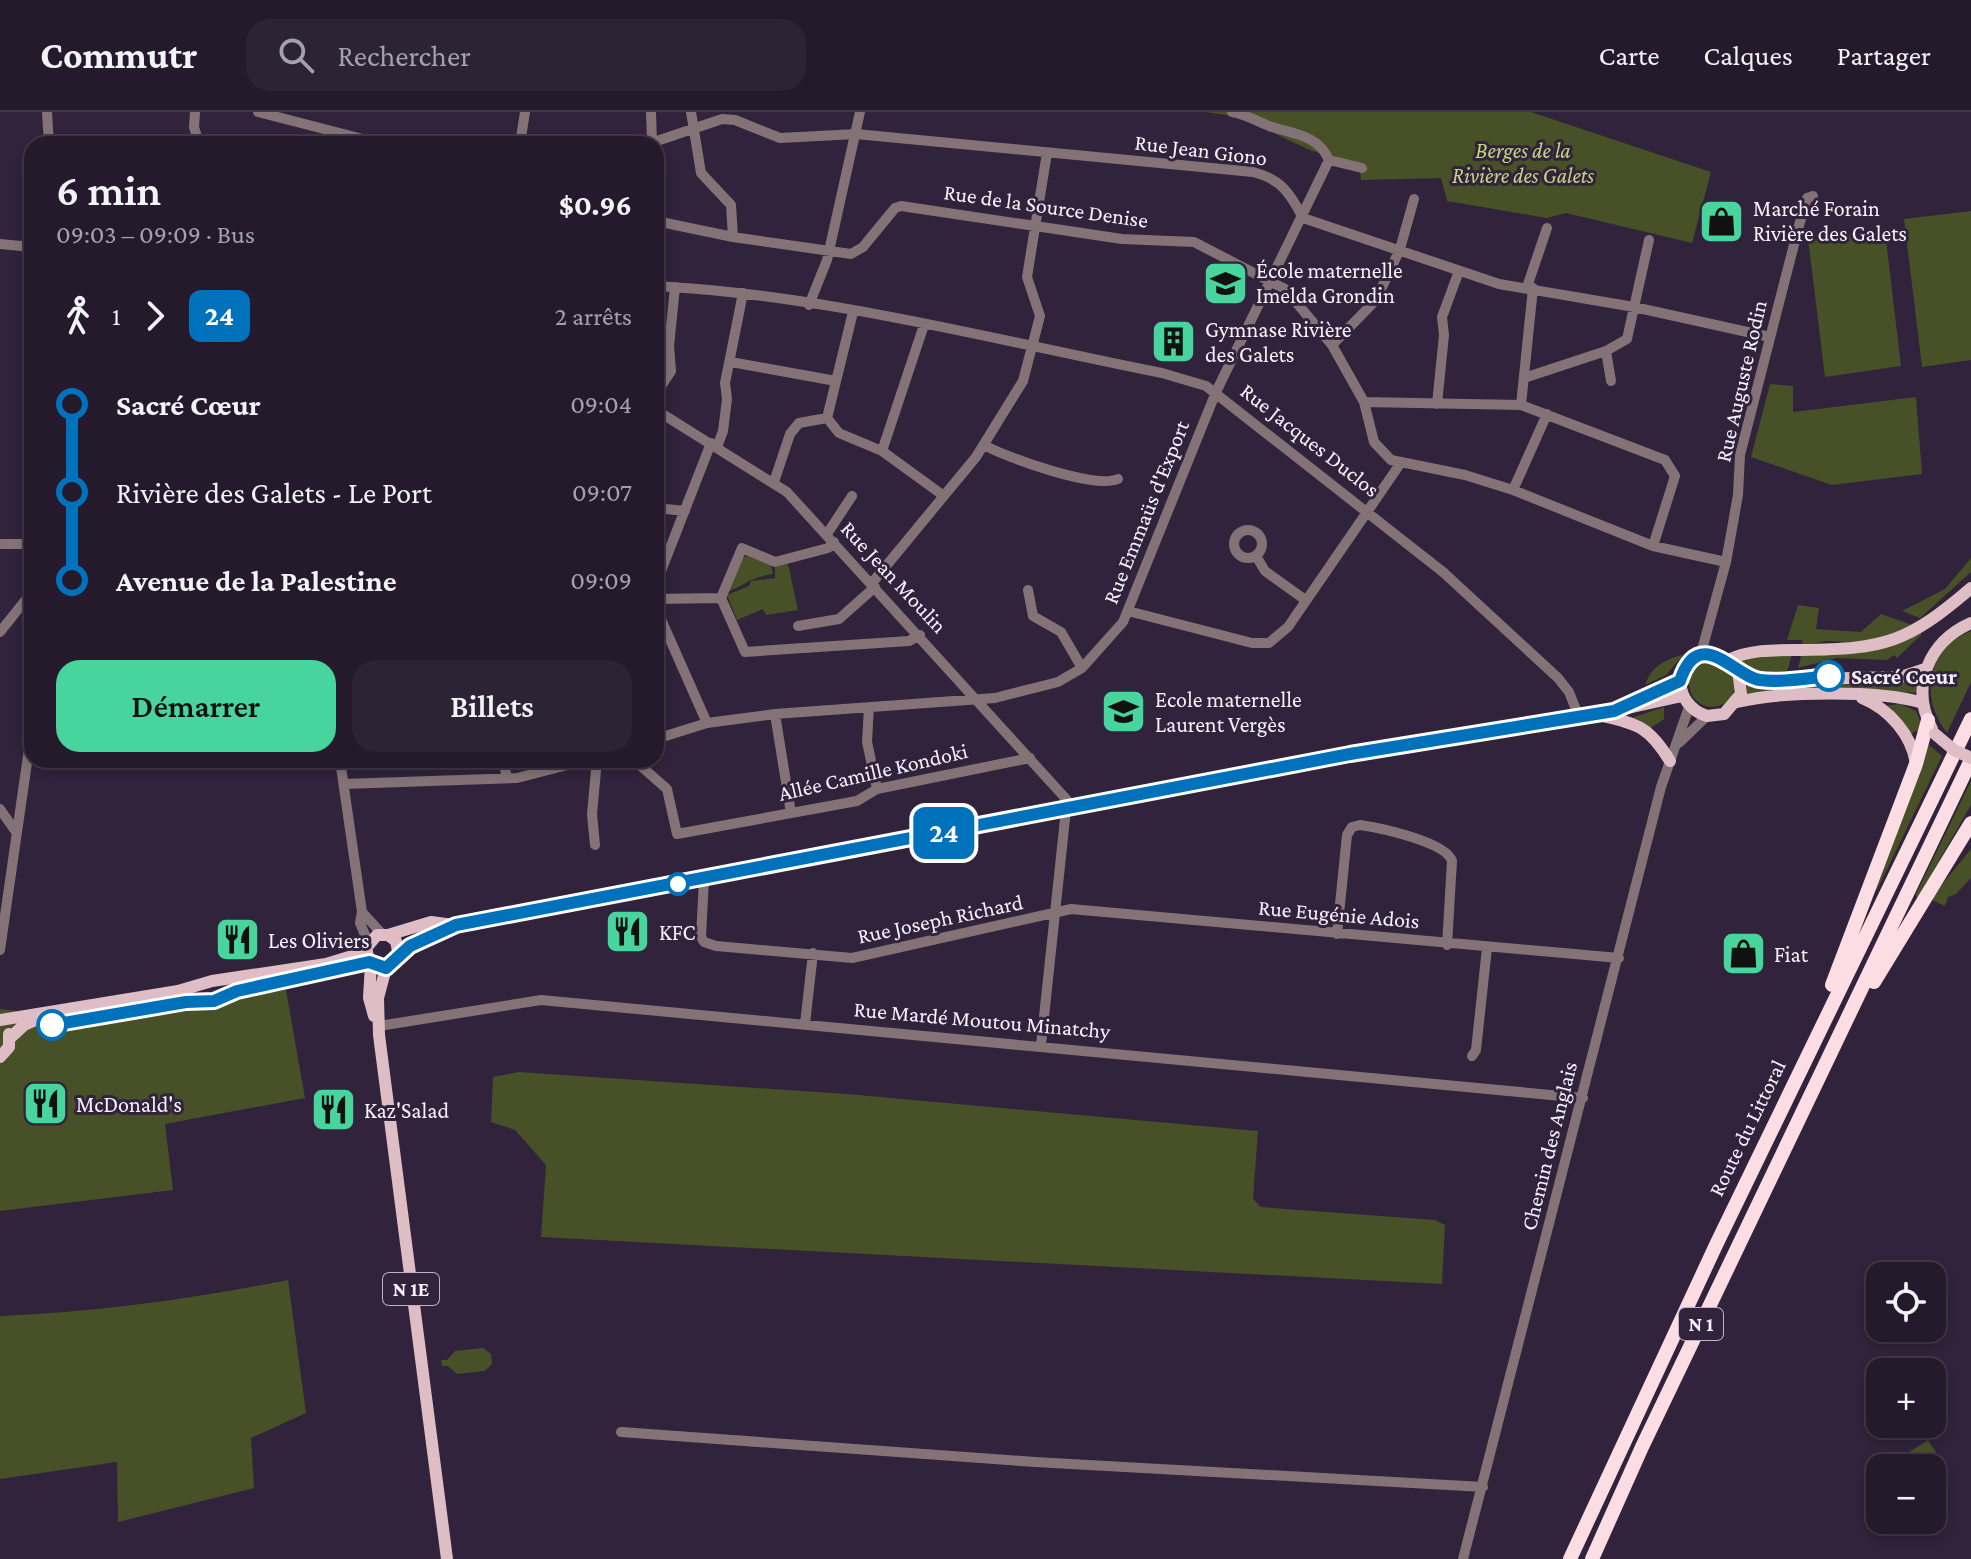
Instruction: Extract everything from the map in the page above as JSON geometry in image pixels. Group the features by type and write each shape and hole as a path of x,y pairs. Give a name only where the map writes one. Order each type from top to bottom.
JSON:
{"highway":[{"name":"Route du Littoral","path":"1570,1559 1648,1386 1971,719"},
{"path":"1798,1075 1931,727"},
{"name":"Route du Littoral","path":"1592,1559 1971,759"},
{"path":"1812,1091 1971,823"},
{"path":"1938,875 1971,838"}],"main road":[{"path":"1733,665 1754,651 1887,644 1920,627 1971,588"},
{"path":"1971,623 1942,642 1925,669 1923,703 1931,727 1954,750 1971,759"},
{"path":"1733,665 1742,686 1737,702 1724,714 1707,716 1685,701 1680,681 1687,666 1700,657 1714,655 1733,665 1760,680 1901,677 1925,669"},
{"path":"1614,711 1680,681"},
{"path":"1737,702 1851,695 1905,697 1923,703"},
{"path":"1851,695 1873,703 1902,729 1910,741 1916,764"},
{"path":"326,964 370,963 386,968 410,946 456,925 1365,751 1685,701"},
{"path":"1595,714 1641,727 1654,736 1670,761"},
{"path":"10,1038 0,1021 178,991 212,981 326,964 350,958 385,935 431,922 456,925"},
{"path":"385,935 399,945 399,956"},
{"path":"367,945 370,963"},
{"name":"N 1E","path":"370,963 369,998 379,1031"},
{"name":"N 1E","path":"386,968 378,998 379,1031 447,1559"},
{"path":"0,1057 6,1052 10,1038 24,1025 53,1013"}],"street":[{"path":"47,112 48,136"},
{"path":"195,112 197,136"},
{"path":"258,112 339,136"},
{"path":"521,136 525,112"},
{"path":"650,136 651,112"},
{"path":"691,112 701,173 731,205 733,237"},
{"path":"809,305 829,252 860,112"},
{"path":"1232,112 1278,129 1296,131 1319,145 1329,160 1362,168"},
{"name":"Rue Jean Giono","path":"664,138 722,119 735,120 780,138 856,134 1271,176 1284,185 1303,218"},
{"path":"798,626 839,619 874,585 984,445 1023,381 1034,348 1039,306 1027,277 1038,226 1047,153"},
{"name":"Rue Emmaüs d'Export","path":"664,736 707,723 775,714 979,700 1058,682 1082,668 1112,638 1128,611 1216,392 1329,160"},
{"name":"Rue Auguste Rodin","path":"1700,657 1726,562 1738,495 1740,455 1807,198 1813,196"},
{"path":"1332,345 1376,300 1400,249 1414,199"},
{"name":"Rue de la Source Denise","path":"829,252 858,252 895,208 901,206 1122,239 1194,242 1285,289 1332,345 1364,402 1374,442 1391,460 1400,464"},
{"path":"1303,218 1499,284 1634,307 1770,337"},
{"path":"664,223 829,252"},
{"path":"1521,405 1530,287 1547,228"},
{"path":"1524,378 1606,351 1627,339 1649,240"},
{"path":"0,244 24,246"},
{"path":"1437,404 1442,317 1459,271"},
{"name":"Rue Jacques Duclos","path":"664,286 743,293 924,325 1167,374 1216,392 1443,572 1558,678 1569,692 1579,717"},
{"path":"664,382 671,371 669,346 675,287"},
{"path":"664,564 714,445 723,431 727,399 725,383 743,293"},
{"path":"853,312 827,418 830,426 839,433 882,451 944,496"},
{"path":"882,451 924,325"},
{"path":"1606,351 1611,381"},
{"path":"731,362 836,381"},
{"path":"1364,402 1521,405 1665,460 1670,463 1675,476 1653,546"},
{"path":"1513,490 1547,414"},
{"name":"Rue Jean Moulin","path":"664,415 774,482 831,538 979,700 1067,800 1069,808"},
{"path":"774,482 790,434 799,423 827,418"},
{"path":"984,445 1051,470 1102,481 1118,479"},
{"path":"1128,611 1261,644 1281,636 1400,464 1465,475 1513,490 1653,546 1726,562"},
{"path":"852,496 828,548 775,562 742,548 721,598 745,652 909,641 920,635"},
{"path":"664,509 685,511"},
{"path":"0,544 24,544"},
{"path":"1256,556 1265,571 1304,599"},
{"path":"1028,590 1033,616 1061,632 1082,668"},
{"path":"664,599 721,598"},
{"path":"0,632 24,602"},
{"path":"664,626 707,723"},
{"path":"1706,628 1714,655"},
{"name":"Chemin des Anglais","path":"1463,1559 1670,761 1678,745 1685,701"},
{"path":"869,707 867,742 877,789"},
{"path":"775,714 791,813"},
{"name":"Chemin des Anglais","path":"1678,745 1707,716"},
{"name":"Allée Camille Kondoki","path":"643,768 667,789 677,834 857,801 877,789 1030,758"},
{"path":"0,950 26,768"},
{"path":"341,768 362,912 360,923 367,945"},
{"path":"505,768 507,778"},
{"path":"344,784 507,778 551,768"},
{"path":"595,845 592,814 596,768"},
{"path":"16,832 2,810 20,806"},
{"path":"1041,1045 1069,808"},
{"path":"1337,934 1347,835 1352,827 1364,825 1437,846 1449,853 1452,861 1447,945"},
{"name":"Rue Joseph Richard","path":"704,879 700,927 704,942 852,958 1057,913"},
{"name":"Rue Eugénie Adois","path":"1057,913 1071,909 1619,958"},
{"path":"362,912 385,935"},
{"path":"1472,1056 1476,1050 1487,948"},
{"path":"805,1024 813,953"},
{"name":"Rue Mardé Moutou Minatchy","path":"379,1031 541,1000 1583,1098"},
{"path":"621,1432 1035,1462 1483,1487"}],"green space":[{"name":"Berges de la Rivière des Galets","path":"1206,112 1531,112 1711,172 1692,243 1566,213 1547,218 1447,201 1441,178 1361,180 1359,163 1312,151 1239,117"},
{"path":"1971,211 1971,360 1922,367 1904,219"},
{"path":"1885,231 1901,366 1825,377 1808,239"},
{"path":"1770,384 1793,386 1793,412 1916,397 1922,474 1832,485 1751,457"},
{"path":"750,553 771,564 773,574 724,593 738,562"},
{"path":"1971,558 1971,572 1920,618 1902,611 1945,589"},
{"path":"788,564 798,610 766,615 763,609 737,620 727,595 749,586 751,581 775,578 775,567"},
{"path":"1798,605 1819,608 1816,629 1861,632 1881,614 1912,625 1870,643 1826,641 1803,646 1802,640 1787,640"},
{"path":"1919,631 1922,634 1897,658 1894,655 1887,660 1836,658 1798,668 1802,653 1877,650"},
{"path":"1971,631 1971,682 1947,733 1933,705 1932,676 1945,649"},
{"path":"1684,654 1666,675 1645,685 1660,665"},
{"path":"1792,654 1786,676 1755,676 1735,660"},
{"path":"1712,661 1721,662 1728,668 1734,675 1734,693 1728,700 1721,706 1712,707 1703,706 1696,700 1690,693 1689,684 1690,675 1696,668 1703,662"},
{"path":"1917,680 1916,693 1850,688 1802,690 1801,685 1897,684"},
{"path":"1747,683 1791,685 1791,691 1746,694"},
{"path":"1900,704 1916,711 1923,728 1910,734 1881,706"},
{"path":"1664,707 1664,719 1649,729 1631,718"},
{"path":"1927,743 1942,756 1877,890 1873,889"},
{"path":"1971,781 1971,805 1918,897 1915,896"},
{"path":"1971,849 1971,878 1956,894 1948,897 1945,906 1930,899"},
{"path":"286,990 305,1098 165,1124 173,1190 0,1211 0,1009 36,1013 42,1034"},
{"path":"519,1072 847,1094 1258,1131 1253,1199 1261,1207 1435,1220 1445,1225 1442,1284 541,1237 546,1165 515,1130 491,1122 493,1077"},
{"path":"288,1280 306,1413 251,1438 254,1488 118,1522 117,1462 0,1479 0,1316 145,1304"},
{"path":"483,1348 491,1354 492,1364 485,1371 457,1374 448,1366 442,1366 441,1360 447,1360 455,1351"},
{"path":"1928,1440 1937,1454 1906,1454"}],"bus line":[{"name":"24","path":"52,1025 186,1002 214,1001 237,991 301,980 369,962 376,967 391,967 410,946 456,925 1350,754 1614,711 1680,681 1687,666 1707,655 1722,657 1746,676 1760,680 1829,676"}],"place":[{"name":"Marché Forain Rivière des Galets","path":"1722,221"},
{"name":"École maternelle Imelda Grondin","path":"1225,283"},
{"name":"Gymnase Rivière des Galets","path":"1174,342"},
{"name":"Sacré Cœur","path":"1829,676"},
{"name":"Ecole maternelle Laurent Vergès","path":"1124,712"},
{"name":"KFC","path":"628,932"},
{"name":"Les Oliviers","path":"237,940"},
{"name":"Fiat","path":"1743,954"},
{"name":"McDonald's","path":"45,1104"},
{"name":"Kaz'Salad","path":"333,1110"}]}
